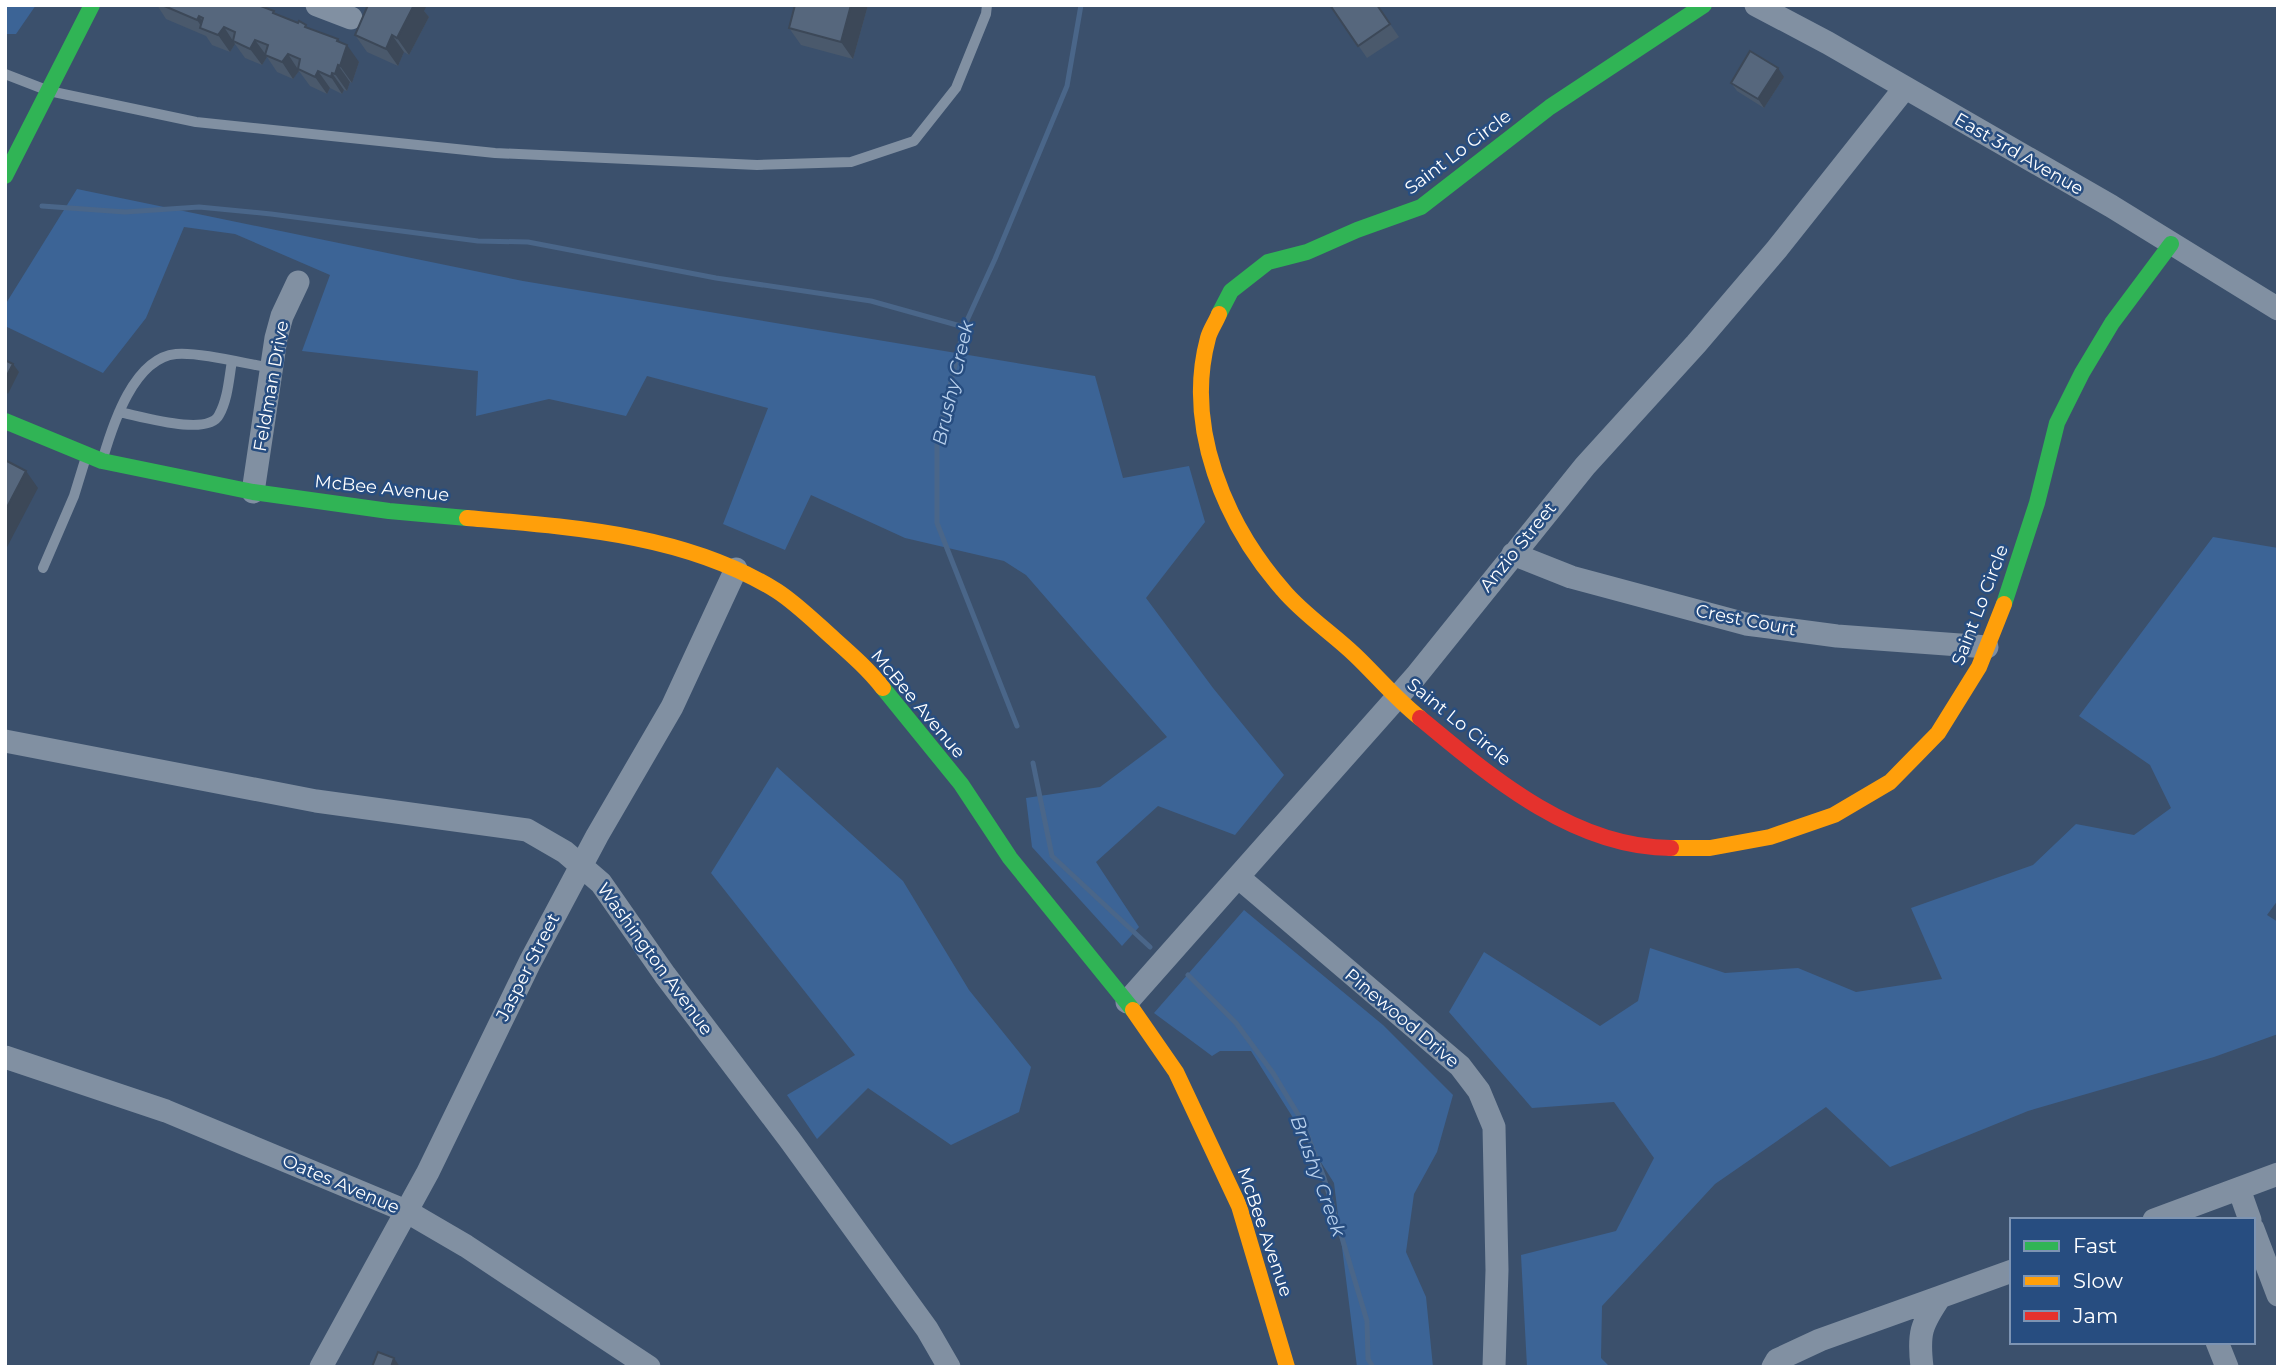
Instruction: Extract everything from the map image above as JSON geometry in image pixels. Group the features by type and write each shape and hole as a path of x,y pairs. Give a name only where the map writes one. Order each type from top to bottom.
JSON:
{"street":[{"path":"5,176 92,5"},
{"path":"317,5 353,12"},
{"name":"Saint Lo Circle","path":"1704,5 1550,107 1421,207 1357,230 1307,253 1268,262 1231,291 1208,337 1200,393 1206,447 1248,547 1284,592 1355,654 1396,698 1467,757 1521,796 1571,823 1616,842 1657,848 1710,848 1770,837 1834,815 1890,782 1938,733 1979,667 2010,590 2057,423 2082,373 2112,323 2171,244"},
{"name":"East 3rd Avenue","path":"1756,5 1828,43 2111,206 2278,309"},
{"name":"Anzio Street","path":"1127,1002 1396,698 1585,466 1696,344 1777,249 1904,89"},
{"name":"Feldman Drive","path":"253,492 282,316 298,282"},
{"name":"McBee Avenue","path":"5,421 102,461 253,492 389,511 540,524 615,534 685,550 736,569 778,592 818,624 871,673 961,784 1010,858 1127,1002 1176,1072 1239,1206 1287,1367"},
{"name":"Crest Court","path":"1513,554 1571,577 1746,624 1837,636 1987,647"},
{"name":"Jasper Street","path":"321,1367 406,1211 530,962 671,707 736,569"},
{"name":"Washington Avenue","path":"5,741 316,801 527,830 565,852 601,883 665,975 790,1140 927,1329 949,1367"},
{"name":"Pinewood Drive","path":"1238,877 1460,1066 1479,1091 1494,1127 1497,1270 1494,1367"},
{"name":"Oates Avenue","path":"5,1057 166,1111 406,1211 466,1246 649,1367"},
{"path":"2169,1217 2278,1174"},
{"path":"2239,1189 2249,1218"},
{"path":"2255,1234 2278,1295"},
{"path":"1773,1367 1777,1360 1820,1340 2010,1272"},
{"path":"1922,1367 1922,1323 1940,1297"},
{"path":"2218,1344 2227,1367"}],"lane":[{"path":"5,74 49,91 196,122 495,153 757,165 850,162 914,141 956,88 986,15 987,5"},
{"path":"102,461 119,412 149,365 160,358 177,354 272,368"},
{"path":"119,412 192,426 213,422 219,416 226,396 232,361"},
{"path":"43,568 74,496 86,455"}],"shaded area":[{"path":"5,5 36,5 16,34 5,34"},
{"path":"77,189 523,281 1095,376 1123,478 1189,466 1205,522 1146,598 1213,688 1284,775 1235,835 1158,806 1096,862 1139,927 1122,946 1032,847 1026,798 1100,787 1167,737 1026,575 1004,561 905,538 811,495 785,550 723,524 768,408 647,376 626,416 549,399 476,416 478,371 302,351 330,275 235,234 184,227 146,318 103,373 5,326 5,305"},
{"path":"2213,537 2278,548 2278,900 2267,915 2278,922 2278,1034 2214,1057 2028,1111 1890,1167 1826,1107 1715,1184 1602,1306 1601,1358 1610,1367 1527,1367 1521,1255 1616,1231 1654,1158 1614,1102 1532,1108 1449,1012 1484,952 1600,1026 1638,1001 1650,948 1725,973 1798,968 1856,992 1942,979 1911,908 2033,865 2076,824 2134,835 2171,808 2150,765 2079,716"},
{"path":"777,767 903,881 969,990 1031,1067 1019,1112 951,1145 868,1088 817,1139 787,1095 855,1055 711,873"},
{"path":"1244,910 1383,1025 1453,1095 1437,1152 1414,1194 1406,1252 1426,1297 1433,1367 1357,1367 1334,1183 1251,1051 1220,1051 1212,1056 1154,1013"}],"building":[{"path":"162,5 258,5 298,23 299,21 306,25 305,27 347,45 335,74 332,73 331,77 318,71 315,77 298,69 300,59 288,54 282,62 265,55 268,45 255,40 250,49 233,41 235,32 224,27 218,35 200,28 203,18 199,16 197,20"},
{"path":"368,5 414,5 397,38 392,35 386,49 355,35"},
{"path":"795,5 851,5 841,42 789,28"},
{"path":"1330,5 1377,5 1390,24 1358,46"},
{"path":"1750,51 1778,68 1758,99 1731,83"},
{"path":"5,360 13,364 5,379"},
{"path":"5,460 26,471 5,511"},
{"path":"378,1352 394,1358 391,1367 372,1367"}],"waterway":[{"name":"Brushy Creek","path":"1017,726 937,523 937,442 964,327 1067,86 1081,5"},
{"path":"42,206 125,212 199,207 478,241 528,242 716,278 871,301 964,327"},
{"name":"Brushy Creek","path":"1033,763 1052,856 1150,947"},
{"name":"Brushy Creek","path":"1188,975 1236,1023 1273,1073 1302,1121 1324,1178 1367,1321 1368,1359 1373,1367"}],"traffic: fast":[{"path":"5,176 92,5"},
{"path":"1219,314 1231,291 1268,262 1307,252 1357,230 1421,207 1550,107 1704,5"},
{"path":"2004,604 2037,503 2057,423 2082,373 2112,323 2171,244"},
{"path":"5,421 102,461 253,492 389,511 467,518"},
{"path":"883,688 961,784 1010,858 1133,1010"}],"traffic: slow":[{"path":"1219,314 1208,338 1202,372 1201,406 1206,439 1227,505 1262,564 1291,599 1355,655 1420,718"},
{"path":"467,518 547,525 627,537 667,545 742,572 777,591 799,608 860,663 883,688"},
{"path":"1671,848 1710,848 1770,837 1834,815 1890,782 1938,733 1979,667 2004,604"},
{"path":"1133,1010 1176,1072 1239,1206 1287,1367"}],"traffic: jam":[{"path":"1420,718 1505,785 1568,822 1601,836 1635,845 1671,848"}]}
